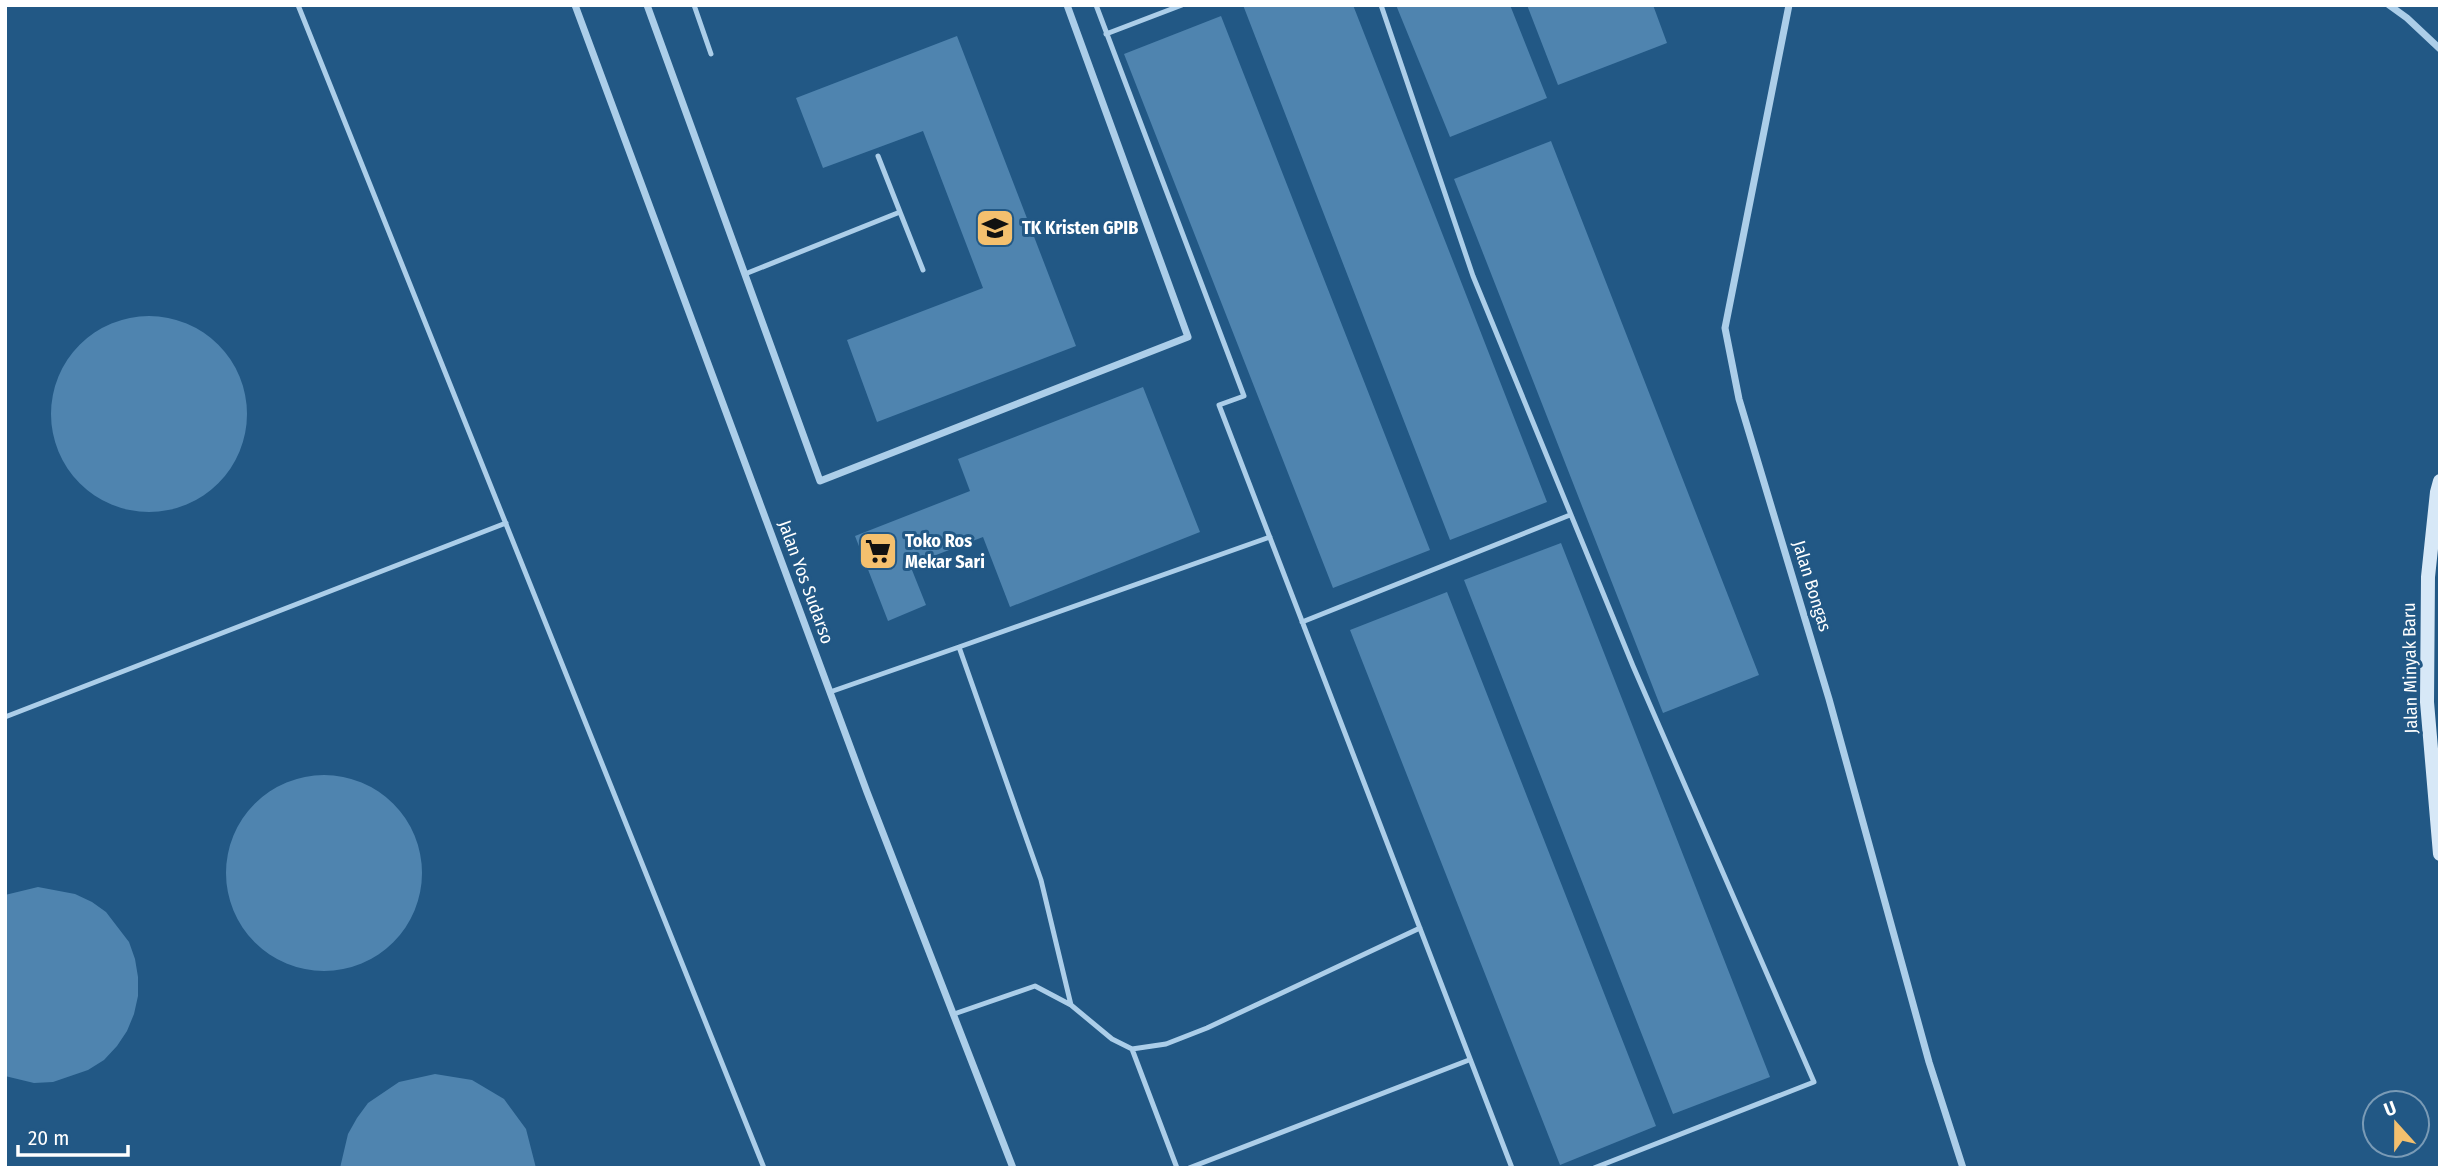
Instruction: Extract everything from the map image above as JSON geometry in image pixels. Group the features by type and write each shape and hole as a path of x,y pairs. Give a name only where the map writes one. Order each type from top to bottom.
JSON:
{"main road":[{"name":"Jalan Minyak Baru","path":"2440,481 2428,577 2427,702 2440,854"}],"street":[{"name":"Jalan Yos Sudarso","path":"575,5 830,692 1013,1168"},
{"path":"647,5 820,481 1188,337 1066,5"},
{"name":"Jalan Bongas","path":"1789,5 1725,328 1740,399 1829,699 1929,1062 1963,1168"},
{"path":"2389,5 2440,49"}],"lane":[{"path":"298,5 764,1168"},
{"path":"695,5 711,54"},
{"path":"1096,5 1244,396 1219,405 1512,1168"},
{"path":"1106,34 1182,5"},
{"path":"1381,5 1473,276 1633,666 1814,1082 1594,1168"},
{"path":"878,156 923,270"},
{"path":"745,274 900,212"},
{"path":"1302,622 1570,515"},
{"path":"5,717 506,523"},
{"path":"830,692 1270,537"},
{"path":"959,647 1041,880 1071,1005"},
{"path":"954,1014 1035,986 1071,1005 1112,1039 1132,1049 1166,1044 1207,1028 1420,928"},
{"path":"1132,1049 1177,1168"},
{"path":"1189,1168 1469,1060"}],"building":[{"path":"1243,5 1353,5 1547,502 1450,540"},
{"path":"1396,5 1510,5 1547,98 1450,137"},
{"path":"1527,5 1653,5 1667,43 1558,85"},
{"path":"1221,16 1430,550 1333,588 1124,54"},
{"name":"TK Kristen GPIB","path":"957,36 1076,346 877,422 847,340 983,288 923,131 823,168 796,98"},
{"path":"1551,141 1759,675 1663,713 1454,179"},
{"path":"149,316 186,324 218,345 239,377 247,414 239,451 218,483 186,504 149,512 112,504 80,483 59,451 51,414 59,377 80,345 112,324"},
{"path":"1143,387 1200,532 1010,607 983,537 910,565 926,605 888,621 855,536 970,491 958,459"},
{"path":"1561,543 1770,1077 1673,1114 1464,580"},
{"path":"1447,592 1656,1126 1560,1165 1350,630"},
{"path":"324,775 361,783 393,804 414,836 422,873 414,910 393,942 361,963 324,971 287,963 255,942 234,910 226,873 234,836 255,804 287,783"},
{"path":"38,887 75,894 106,912 129,942 138,977 138,996 127,1031 104,1060 88,1070 53,1082 34,1083 5,1076 5,895"},
{"path":"435,1074 472,1080 504,1099 526,1129 536,1168 340,1168 348,1134 368,1103 399,1082"}],"place":[{"name":"TK Kristen GPIB","path":"995,228"},
{"name":"Toko Ros Mekar Sari","path":"878,551"}]}
